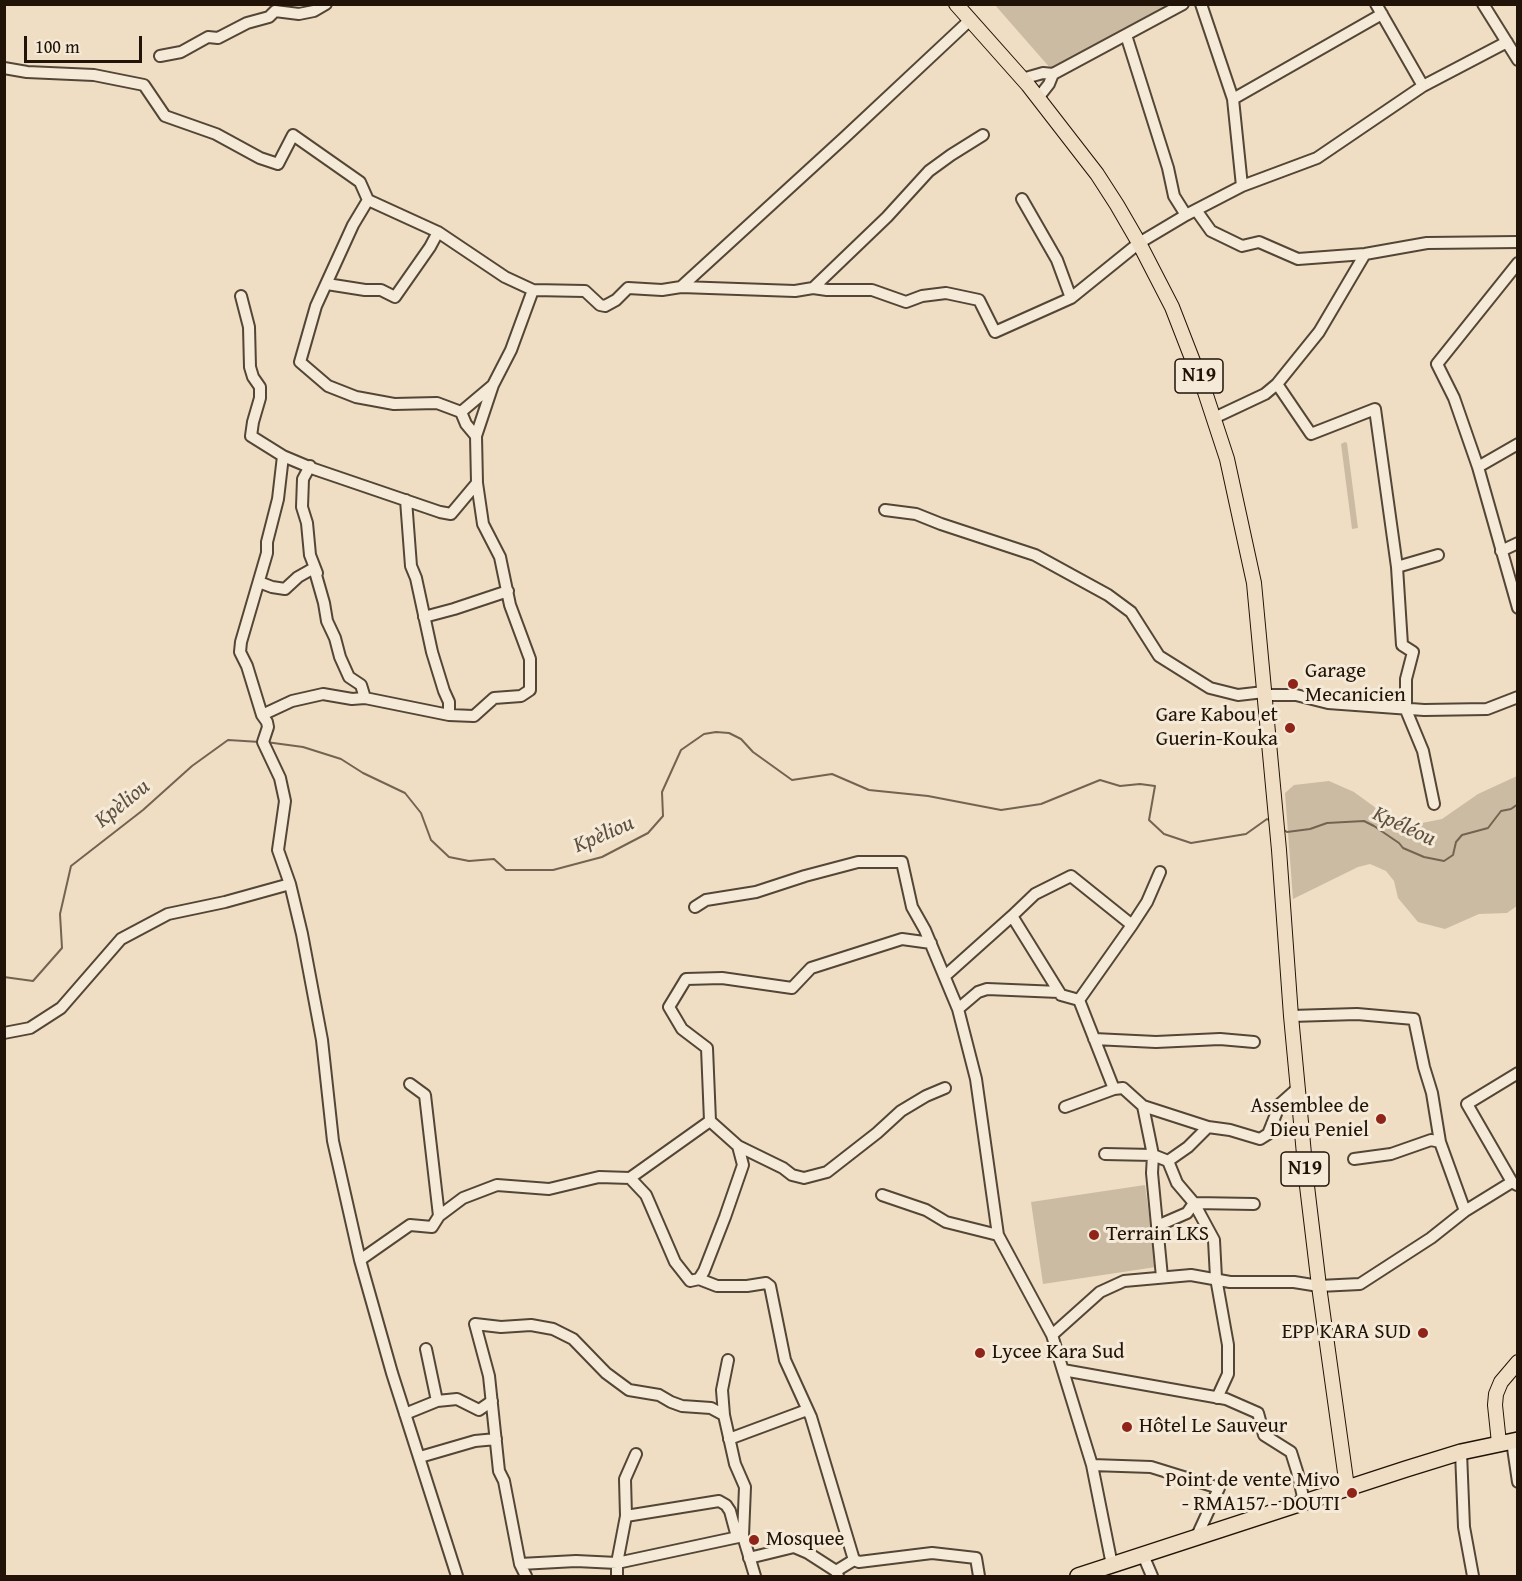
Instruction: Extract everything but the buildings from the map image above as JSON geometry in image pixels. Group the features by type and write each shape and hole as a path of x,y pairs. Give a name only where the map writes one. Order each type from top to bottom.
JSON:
{"highway":[{"path":"1078,1576 1196,1539 1347,1487 1461,1452 1509,1441"}],"main road":[{"name":"N19","path":"956,4 1038,98 1097,174 1140,243 1172,307 1205,392 1233,485 1254,582 1307,1186 1318,1286 1347,1487"},
{"path":"1509,1441 1495,1405 1496,1394 1501,1382 1518,1362"}],"street":[{"path":"160,56 181,52 208,37 218,38 248,23 269,17 275,11 299,14 314,11 326,4"},
{"path":"1022,79 1043,73 1053,74 1184,4"},
{"path":"1201,4 1233,99 1242,186"},
{"path":"1483,4 1518,60"},
{"path":"1233,99 1379,9 1423,86"},
{"path":"681,287 970,20"},
{"path":"1126,35 1168,168 1174,196 1211,231 1242,246 1259,242 1298,259 1365,254 1427,243 1518,242"},
{"path":"4,68 27,72 94,75 144,85 165,116 216,134 260,158 278,164 293,135 360,182 368,200 438,232 505,277 533,290 585,291 600,305 605,306 616,300 628,288 872,290 906,302 931,294 946,293 979,300 995,332 1071,298 1140,243 1191,212 1242,186 1317,158 1423,86 1507,42"},
{"path":"1038,98 1053,74"},
{"path":"813,288 887,217 929,171 983,135"},
{"path":"1022,199 1057,260 1071,298"},
{"path":"368,200 353,225 316,306 300,362 323,383 356,397 394,404 437,403 461,412 466,424 476,436"},
{"path":"327,284 364,290 381,290 396,297 438,232"},
{"path":"1214,418 1265,394 1277,384 1318,332 1365,254"},
{"path":"1518,263 1437,364 1454,398 1478,467 1518,608"},
{"path":"262,715 292,701 323,694 352,699 365,698 449,715 474,716 494,698 520,696 530,690 530,659 510,605 500,557 483,524 477,483 476,436 533,290"},
{"path":"241,296 249,327 250,367 260,387 260,398 251,436 283,456 440,512 451,514 477,483"},
{"path":"1277,384 1311,434 1375,409 1397,567 1402,645 1413,652 1406,680 1406,710 1423,751 1434,804"},
{"path":"461,412 494,385"},
{"path":"1478,467 1518,444"},
{"path":"283,456 278,500 267,542 267,553 240,652 268,727 263,742 280,778 285,801 278,850 290,884 302,934 322,1040 333,1141 360,1260 405,1414 457,1576"},
{"path":"310,466 303,479 302,507 308,523 310,555 327,621 340,657 349,677 361,685 365,698"},
{"path":"406,500 411,566 444,691 449,702 449,715"},
{"path":"885,510 916,514 1035,555 1054,564 1108,595 1131,612 1159,656 1210,688 1238,695 1296,695 1328,703 1406,710 1487,709 1518,697"},
{"path":"1501,551 1518,543"},
{"path":"1397,567 1438,555"},
{"path":"259,582 285,589 298,577 314,568"},
{"path":"314,568 325,587"},
{"path":"424,617 508,591"},
{"path":"695,907 706,900 756,892 858,862 902,862 912,907 931,943 958,1009 976,1079 998,1235 1052,1335 1092,1465 1112,1565"},
{"path":"1079,1000 1147,903 1160,872"},
{"path":"945,976 1035,894 1071,876 1132,925"},
{"path":"4,1033 30,1028 61,1008 121,939 168,914 225,902 290,884"},
{"path":"1012,916 1060,994 1079,1000"},
{"path":"931,943 902,939 811,968 792,988 722,978 686,979 669,1006 682,1029 707,1048 710,1121 738,1146 783,1168 792,1175 810,1178 827,1173 902,1111 926,1096 945,1088"},
{"path":"958,1009 978,992 987,989 1059,992"},
{"path":"1079,1000 1114,1089"},
{"path":"1291,1016 1357,1014 1414,1019 1432,1093 1440,1142 1464,1211"},
{"path":"1094,1039 1156,1042 1220,1039 1254,1042"},
{"path":"1052,1335 1100,1292 1124,1281 1191,1275 1230,1282 1294,1282 1318,1286 1360,1284 1431,1238 1464,1211 1515,1184 1467,1104 1518,1073"},
{"path":"410,1084 425,1095 440,1216"},
{"path":"1065,1107 1114,1089 1123,1089 1143,1106 1208,1127 1230,1130 1257,1140 1268,1134 1280,1104 1298,1088"},
{"path":"1143,1106 1153,1155 1152,1173 1162,1276"},
{"path":"360,1260 410,1225 432,1227 440,1216 463,1198 497,1185 549,1189 599,1177 630,1178 710,1121"},
{"path":"1168,1161 1188,1147 1208,1127"},
{"path":"1354,1159 1391,1154 1431,1140 1440,1142"},
{"path":"630,1178 646,1195 675,1262 690,1281 699,1278 704,1270 743,1165 738,1146"},
{"path":"1105,1154 1153,1155 1168,1161 1177,1184 1194,1203 1214,1240 1216,1278 1228,1354 1228,1374 1217,1398"},
{"path":"882,1195 926,1210 946,1222 998,1235"},
{"path":"1157,1226 1186,1213 1194,1203"},
{"path":"1194,1203 1254,1204"},
{"path":"699,1278 717,1286 769,1284 785,1360 807,1410 837,1496 854,1560"},
{"path":"526,1576 520,1564 504,1481 499,1471 489,1376 475,1324 501,1328 531,1325 553,1329 573,1339 606,1373 629,1390 659,1395 682,1406 711,1407 724,1415"},
{"path":"426,1349 437,1401"},
{"path":"728,1360 722,1390 724,1415 735,1464 745,1487 740,1537"},
{"path":"1063,1370 1226,1399 1258,1413 1264,1436 1291,1452 1304,1501"},
{"path":"405,1414 437,1401 457,1399 479,1410 492,1401"},
{"path":"729,1439 807,1410"},
{"path":"420,1457 475,1441 496,1439"},
{"path":"1509,1441 1518,1482"},
{"path":"1461,1452 1464,1527 1473,1576"},
{"path":"617,1576 616,1563 626,1516 625,1479 636,1454"},
{"path":"1092,1465 1151,1467 1219,1488 1196,1539"},
{"path":"626,1516 719,1501 726,1504 755,1576"},
{"path":"520,1564 576,1561 616,1563 740,1537"},
{"path":"749,1558 794,1547 837,1574 854,1560"},
{"path":"854,1560 859,1562 932,1553 976,1558 979,1576"},
{"path":"1143,1555 1152,1576"}],"shaded area":[{"path":"995,5 1168,5 1051,69"},
{"path":"1347,443 1358,528 1352,529 1341,444"},
{"path":"1517,776 1517,906 1507,913 1479,914 1445,929 1418,922 1398,898 1394,881 1386,871 1370,864 1358,867 1293,899 1285,793 1294,785 1329,781 1354,792 1402,827 1442,819 1478,794"},
{"name":"Terrain LKS","path":"1145,1185 1156,1267 1043,1284 1031,1202"}],"waterway":[{"name":"Kpèliou","path":"266,742 303,747 341,759 363,773 405,793 421,813 431,840 449,857 469,861 494,859 506,870 553,870 602,857 648,833 663,816 662,792 681,750 704,734 716,732 729,733 741,739 753,752 792,780 832,774 869,790 928,796 1001,810 1041,804 1100,780 1120,786 1140,784 1155,786 1149,820 1164,834 1191,843 1246,834 1267,819 1272,822"},
{"name":"Kpèliou","path":"4,977 33,981 62,948 60,914 71,866 143,810 192,766 228,740 260,742"},
{"name":"Kpéléou","path":"1284,830 1287,832 1310,829 1327,823 1364,821 1399,843 1403,848 1424,857 1444,861 1453,855 1456,842 1462,835 1488,828 1501,811 1511,809 1518,804"}],"place":[{"name":"Garage Mecanicien","path":"1293,684"},
{"name":"Gare Kabou et Guerin-Kouka","path":"1290,728"},
{"name":"Assemblee de Dieu Peniel","path":"1381,1119"},
{"name":"Terrain LKS","path":"1094,1235"},
{"name":"EPP KARA SUD","path":"1423,1333"},
{"name":"Lycee Kara Sud","path":"980,1353"},
{"name":"Hôtel Le Sauveur","path":"1127,1427"},
{"name":"Point de vente Mivo - RMA157 - DOUTI","path":"1352,1493"},
{"name":"Mosquee","path":"754,1540"}]}
